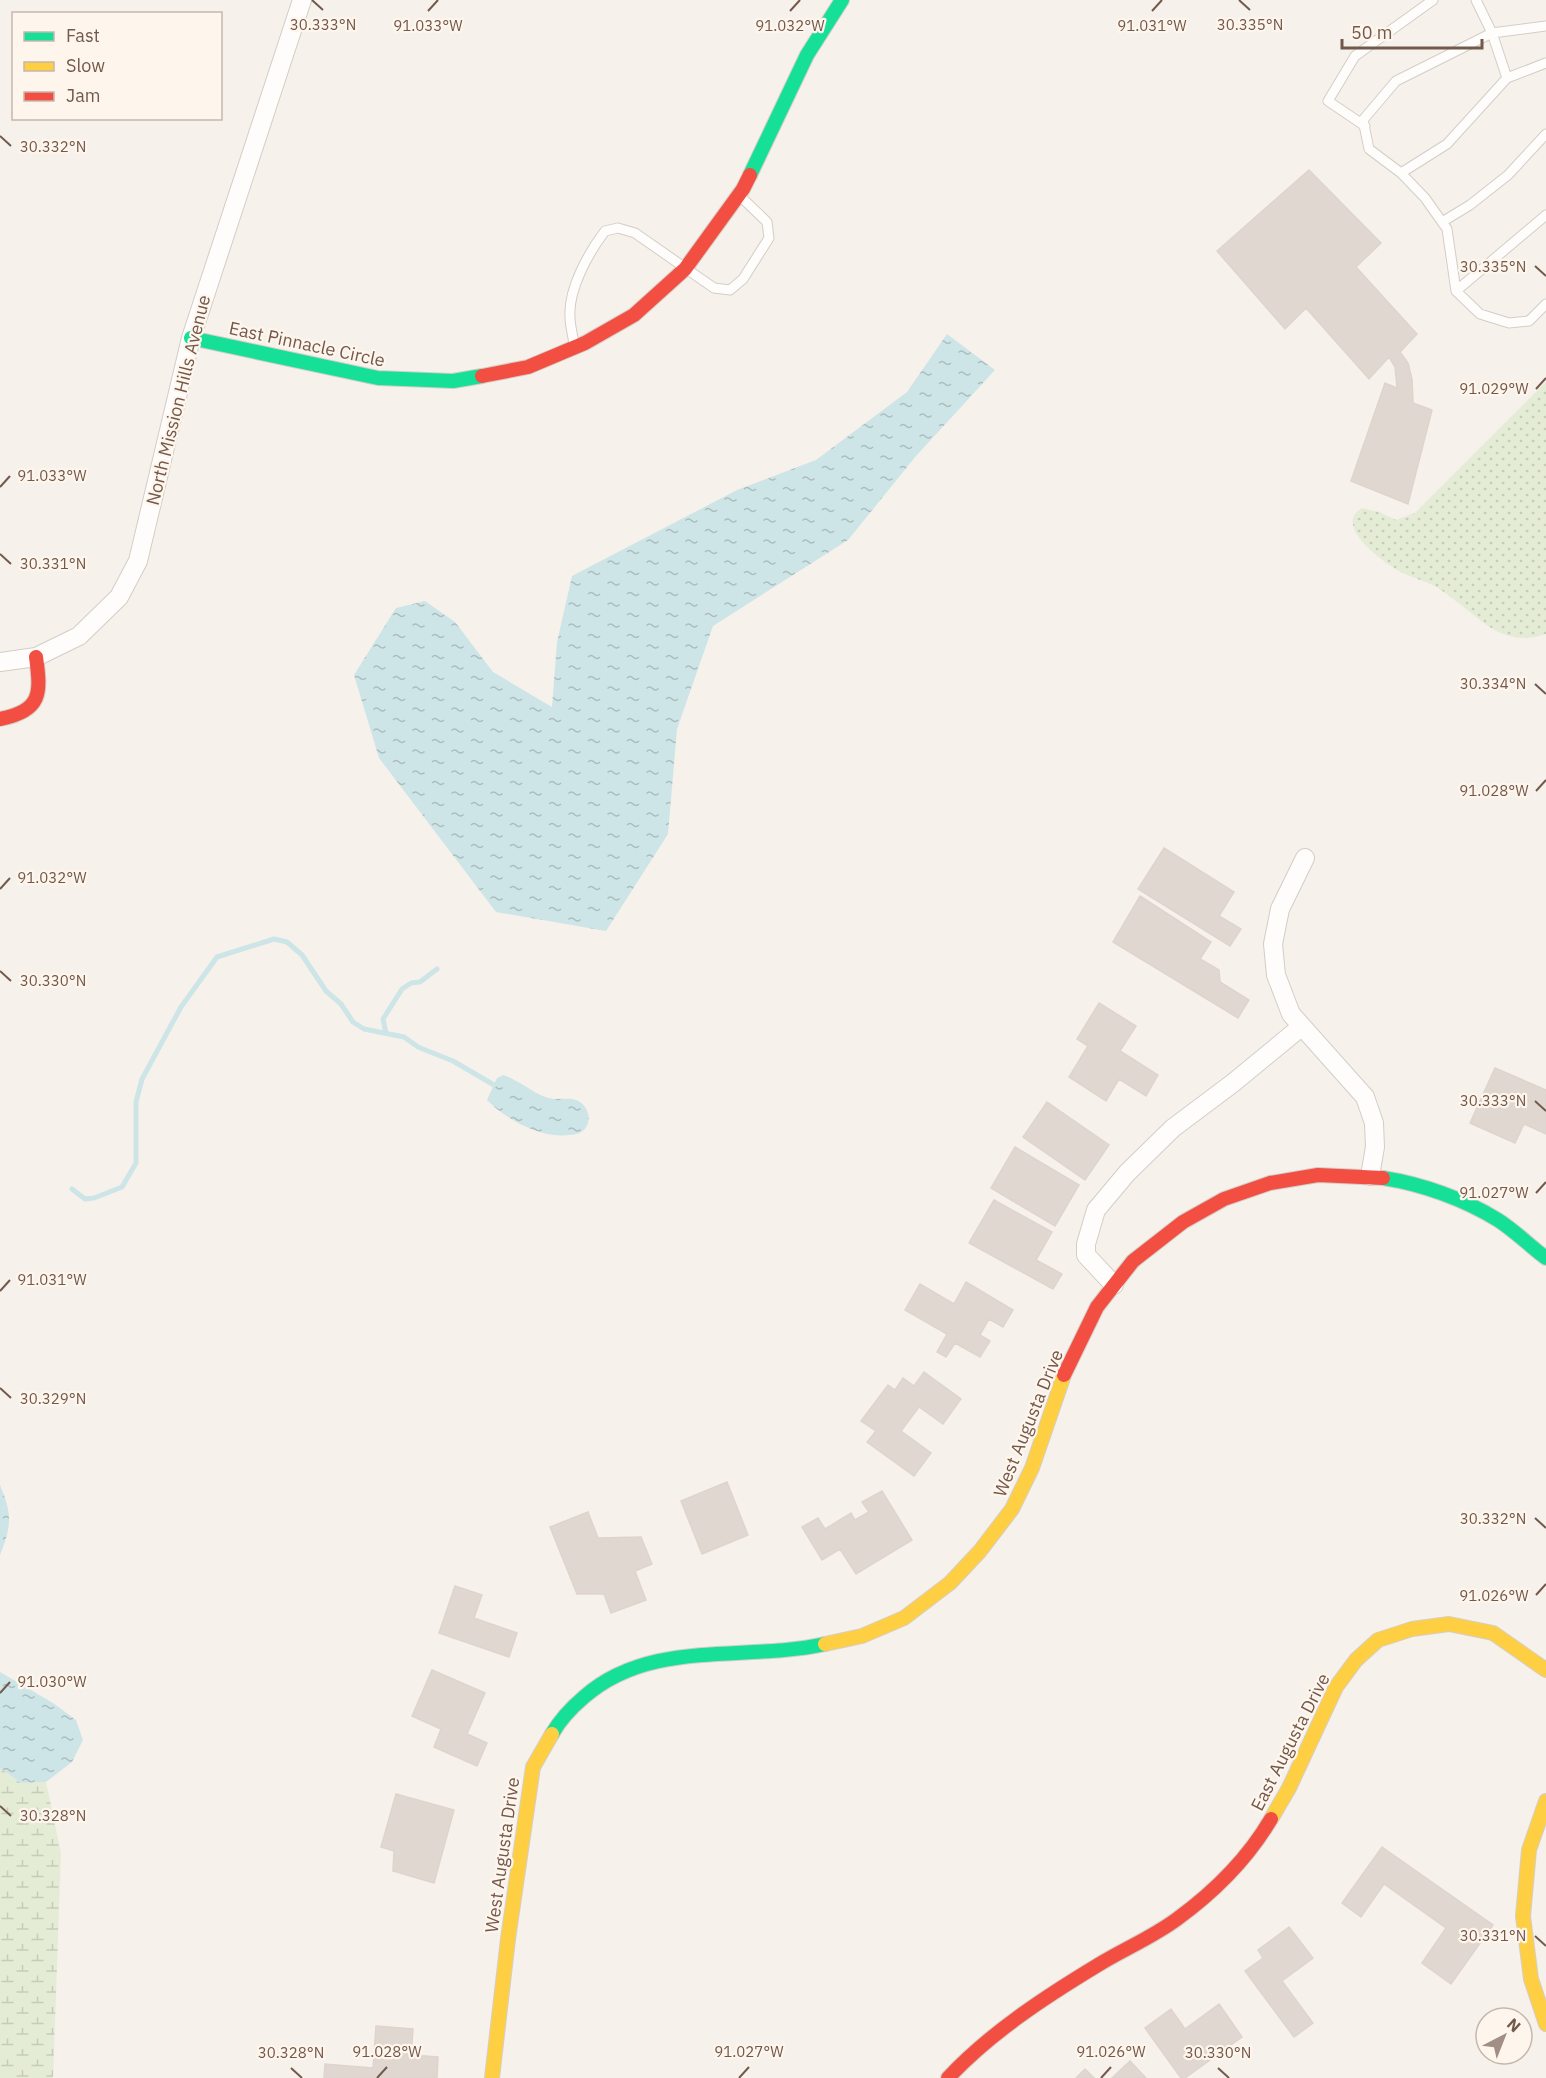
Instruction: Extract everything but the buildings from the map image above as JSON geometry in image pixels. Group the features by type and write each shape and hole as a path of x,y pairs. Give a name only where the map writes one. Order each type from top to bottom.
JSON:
{"street":[{"name":"North Mission Hills Avenue","path":"0,662 36,657 79,636 119,597 138,561 191,338 302,0"},
{"name":"East Pinnacle Circle","path":"191,338 378,378 453,381 528,367 575,347 634,315 685,269 738,194 807,55 842,0"},
{"path":"0,719 11,718 28,708 39,692 36,657"},
{"path":"1305,858 1280,909 1273,944 1276,975 1291,1014 1365,1097 1374,1123 1375,1147 1370,1176"},
{"path":"1114,1285 1086,1256 1086,1244 1096,1210 1127,1173 1173,1128 1233,1083 1301,1027"},
{"name":"West Augusta Drive","path":"492,2075 533,1767 562,1716 600,1683 645,1663 686,1656 800,1650 862,1636 904,1618 950,1583 980,1551 1012,1509 1032,1468 1060,1384 1097,1307 1132,1261 1183,1222 1224,1199 1270,1184 1318,1175 1370,1176 1404,1181 1457,1199 1498,1220 1546,1258"},
{"name":"East Augusta Drive","path":"948,2078 965,2060 1032,2008 1098,1965 1176,1920 1211,1891 1257,1842 1289,1788 1336,1687 1356,1660 1378,1640 1412,1629 1449,1624 1492,1633 1546,1670"},
{"path":"1546,1802 1529,1850 1523,1916 1532,1979 1546,2024"}],"lane":[{"path":"1365,126 1328,101 1355,56 1433,0"},
{"path":"1476,0 1492,33 1507,78"},
{"path":"1546,26 1492,33 1396,81 1363,120 1369,149 1401,173 1425,198 1447,229 1456,291 1480,315 1509,323 1529,321 1546,304"},
{"path":"1401,173 1447,144 1507,78 1546,63"},
{"path":"1442,222 1470,205 1508,175 1546,134"},
{"path":"575,347 570,302 585,263 605,231 618,228 635,233 714,288 730,290 743,279 769,237 767,222 738,194"},
{"path":"1456,291 1546,215"}],"green space":[{"path":"1546,382 1546,634 1518,638 1494,630 1437,587 1403,573 1385,562 1364,544 1353,525 1354,516 1362,508 1379,512 1396,520 1415,513"},
{"path":"0,1768 21,1783 46,1782 61,1853 53,2078 0,2078"}],"water":[{"path":"947,334 995,370 916,456 848,540 713,626 677,729 668,834 606,931 496,912 379,758 354,675 396,608 425,601 455,622 493,672 552,707 557,642 572,576 737,490 816,460 907,392"},
{"path":"503,1075 548,1098 573,1099 580,1102 588,1115 585,1129 576,1134 552,1135 528,1128 505,1115 487,1100 497,1078"},
{"path":"0,1485 7,1504 9,1520 0,1555"},
{"path":"0,1672 53,1703 76,1720 83,1740 72,1762 46,1782 21,1783 0,1768"}],"waterway":[{"path":"72,1189 85,1199 94,1198 122,1187 136,1163 136,1102 142,1079 181,1007 217,957 274,939 287,942 302,955 326,991 341,1004 353,1022 364,1029 404,1037 418,1047 453,1061 494,1085"},
{"path":"386,1033 383,1019 402,989 411,983 420,982 437,969"}],"traffic: fast":[{"path":"750,175 807,55 842,0"},
{"path":"191,338 378,378 453,381 482,376"},
{"path":"1383,1178 1428,1188 1471,1205 1504,1224 1546,1258"},
{"path":"552,1734 566,1714 584,1697 610,1679 639,1666 700,1655 763,1652 825,1644"}],"traffic: slow":[{"path":"825,1644 862,1636 904,1618 950,1583 980,1551 1012,1509 1032,1468 1064,1375"},
{"path":"1271,1819 1289,1788 1336,1687 1356,1660 1378,1640 1412,1629 1449,1624 1493,1633 1546,1670"},
{"path":"492,2078 508,1939 533,1767 552,1734"},
{"path":"1546,1801 1529,1850 1523,1916 1531,1979 1546,2024"}],"traffic: jam":[{"path":"482,376 528,367 585,343 634,315 685,269 743,189 750,175"},
{"path":"0,719 24,711 36,698 38,690 36,657"},
{"path":"1064,1375 1097,1307 1133,1261 1183,1222 1224,1199 1270,1183 1318,1175 1383,1178"},
{"path":"948,2078 982,2046 1038,2003 1098,1965 1158,1932 1191,1909 1241,1861 1271,1819"}]}
